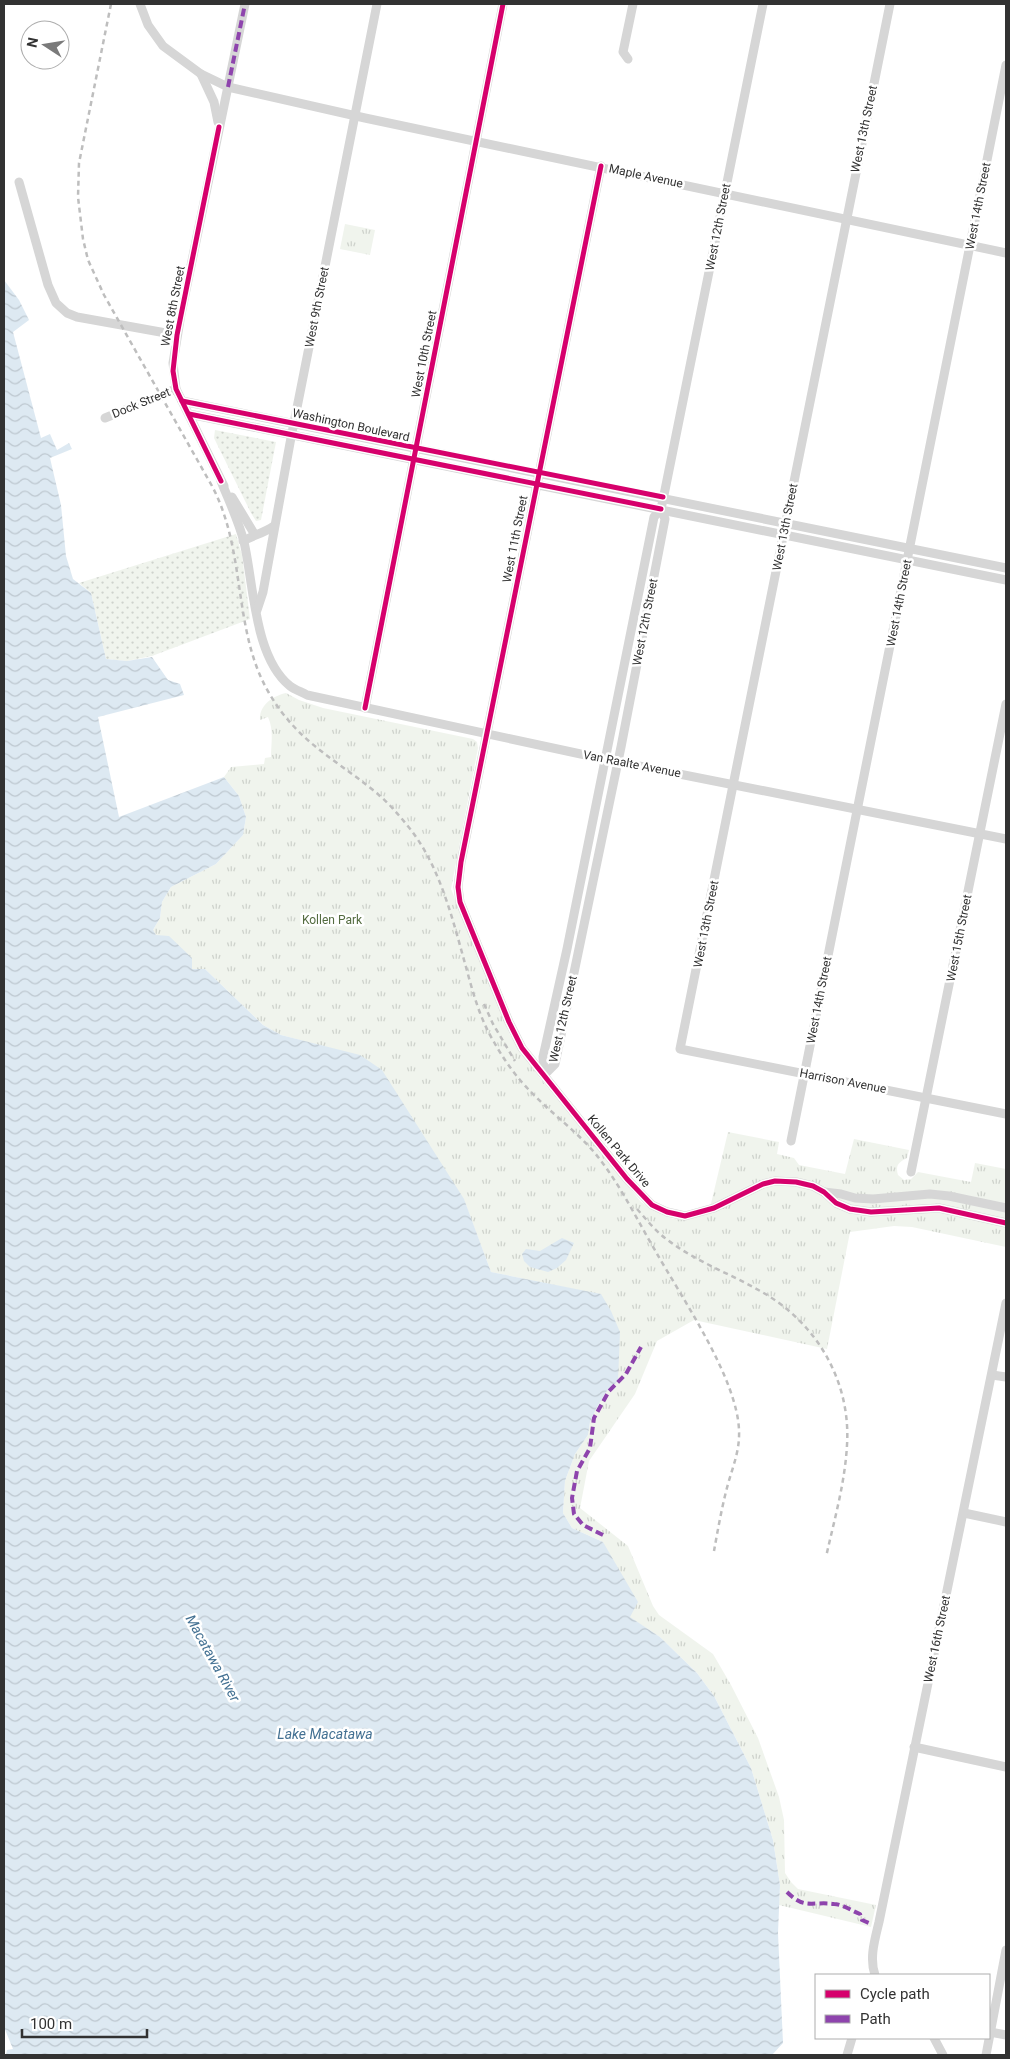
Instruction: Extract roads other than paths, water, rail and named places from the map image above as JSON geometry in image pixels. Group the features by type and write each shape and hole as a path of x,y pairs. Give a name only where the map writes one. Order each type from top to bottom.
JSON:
{"street":[{"path":"140,4 148,25 163,46 200,74 214,102 219,127"},
{"name":"West 8th Street","path":"245,4 177,335 173,363 176,389 221,481 255,535"},
{"name":"West 9th Street","path":"256,611 263,592 291,434 377,4"},
{"name":"West 10th Street","path":"365,708 503,4"},
{"path":"628,60 623,52 633,4"},
{"name":"West 12th Street","path":"544,1075 543,1057 560,985 654,517 661,509 763,4"},
{"name":"West 13th Street","path":"680,1049 890,4"},
{"name":"West 14th Street","path":"791,1141 1006,65"},
{"name":"Maple Avenue","path":"200,74 228,87 846,220 1006,252"},
{"name":"West 11th Street","path":"458,887 461,862 486,734 601,166"},
{"path":"19,182 48,285 56,303 67,313 77,317 177,335"},
{"name":"Dock Street","path":"105,418 176,389"},
{"name":"Washington Boulevard","path":"182,401 1006,568"},
{"name":"Washington Boulevard","path":"188,414 1006,580"},
{"name":"West 8th Street","path":"221,481 243,542 256,611"},
{"name":"West 12th Street","path":"544,1075 555,1064 618,762 665,519 661,509"},
{"path":"243,542 274,526"},
{"name":"Van Raalte Avenue","path":"256,611 264,643 272,663 291,687 307,695 618,762 1006,839"},
{"name":"West 15th Street","path":"911,1172 1006,704"},
{"name":"Kollen Park Drive","path":"458,887 460,902 509,1022 522,1048 627,1179 652,1205 667,1212 685,1216 714,1208 745,1191 763,1184 775,1181 796,1182 813,1186 824,1192 836,1203 850,1209 871,1212 939,1208 1006,1223"},
{"name":"Harrison Avenue","path":"680,1049 1006,1114"},
{"name":"Kollen Park Drive","path":"824,1192 855,1198 873,1199 892,1199 930,1194 1006,1208"},
{"name":"West 16th Street","path":"875,1974 872,1963 873,1952 1006,1303"},
{"path":"992,1374 1006,1377"},
{"path":"964,1513 1006,1522"},
{"path":"914,1747 1006,1767"},
{"path":"1006,1950 990,2032 1006,2035"},
{"path":"847,2055 852,2039"},
{"path":"935,2039 943,2055"},
{"path":"986,2055 989,2039"}],"water":[{"name":"Lake Macatawa","path":"4,280 19,300 29,320 13,332 41,438 50,434 57,450 69,443 72,449 50,458 61,505 66,556 73,579 91,593 106,659 127,661 152,657 168,680 180,684 184,695 98,717 119,817 224,777 239,796 246,817 243,835 216,864 171,887 162,902 160,918 153,930 156,935 169,936 192,958 192,969 205,969 263,1025 281,1035 360,1055 382,1070 464,1199 491,1272 601,1294 611,1311 620,1332 618,1381 606,1392 590,1422 588,1435 575,1454 565,1481 563,1513 572,1528 603,1542 638,1602 630,1617 660,1637 697,1673 714,1696 751,1768 773,1840 780,1885 778,1933 783,2043 772,2055 6,2055 7,2050 13,2049 4,2027"},
{"path":"562,1238 574,1243 566,1260 557,1268 548,1272 530,1267 524,1261 522,1254 526,1249 540,1251"}],"railway":[{"path":"111,4 79,163 78,197 83,239 88,260 104,295 212,486 223,511 236,564 249,643 257,669 269,693 291,724 303,736 373,790 393,808 411,830 438,878 477,1006 494,1042 506,1062 521,1081 587,1144 603,1164 627,1200 719,1363 736,1409 739,1437 714,1551"},
{"path":"484,1004 493,1024 515,1061"},
{"path":"637,1209 669,1241 703,1262 762,1292 782,1305 799,1320 827,1356 843,1399 847,1422 847,1445 842,1488 826,1557"}],"park label":[{"name":"Kollen Park","path":"332,920"}],"water label":[{"name":"Macatawa River","path":"213,1658"}]}
